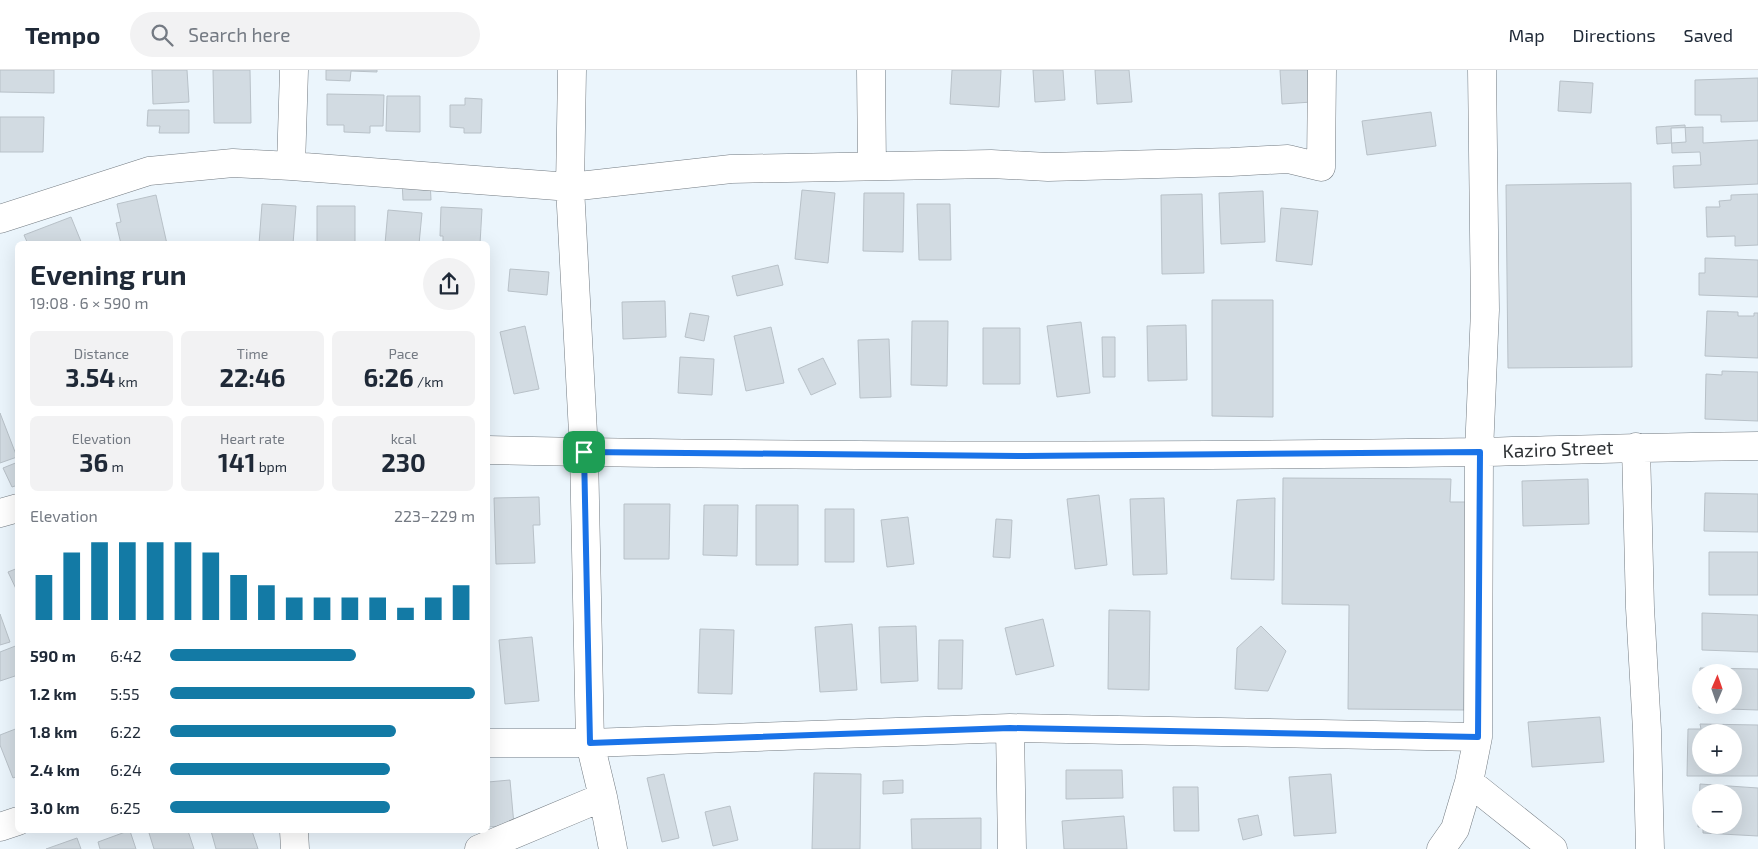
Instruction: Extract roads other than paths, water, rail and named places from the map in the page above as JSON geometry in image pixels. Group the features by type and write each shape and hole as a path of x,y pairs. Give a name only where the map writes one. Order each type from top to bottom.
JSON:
{"street":[{"path":"291,166 294,70"},
{"path":"572,70 570,187 584,452 590,743 613,849"},
{"path":"871,70 872,166"},
{"path":"0,219 149,171 233,163 570,187 731,169 991,164 1048,167 1288,159 1321,167 1322,70"},
{"path":"1441,849 1455,829 1469,782 1478,737 1480,452 1485,310 1482,70"},
{"name":"Kaziro Street","path":"490,450 1025,456 1480,452 1636,447 1758,446"},
{"path":"1636,447 1640,608 1649,777 1650,849"},
{"path":"0,513 15,509"},
{"path":"490,743 590,743 1010,728 1478,737"},
{"path":"1010,728 1012,849"},
{"path":"1469,782 1553,849"},
{"path":"479,849 603,797"},
{"path":"0,827 15,822"},
{"path":"294,833 295,849"}]}
